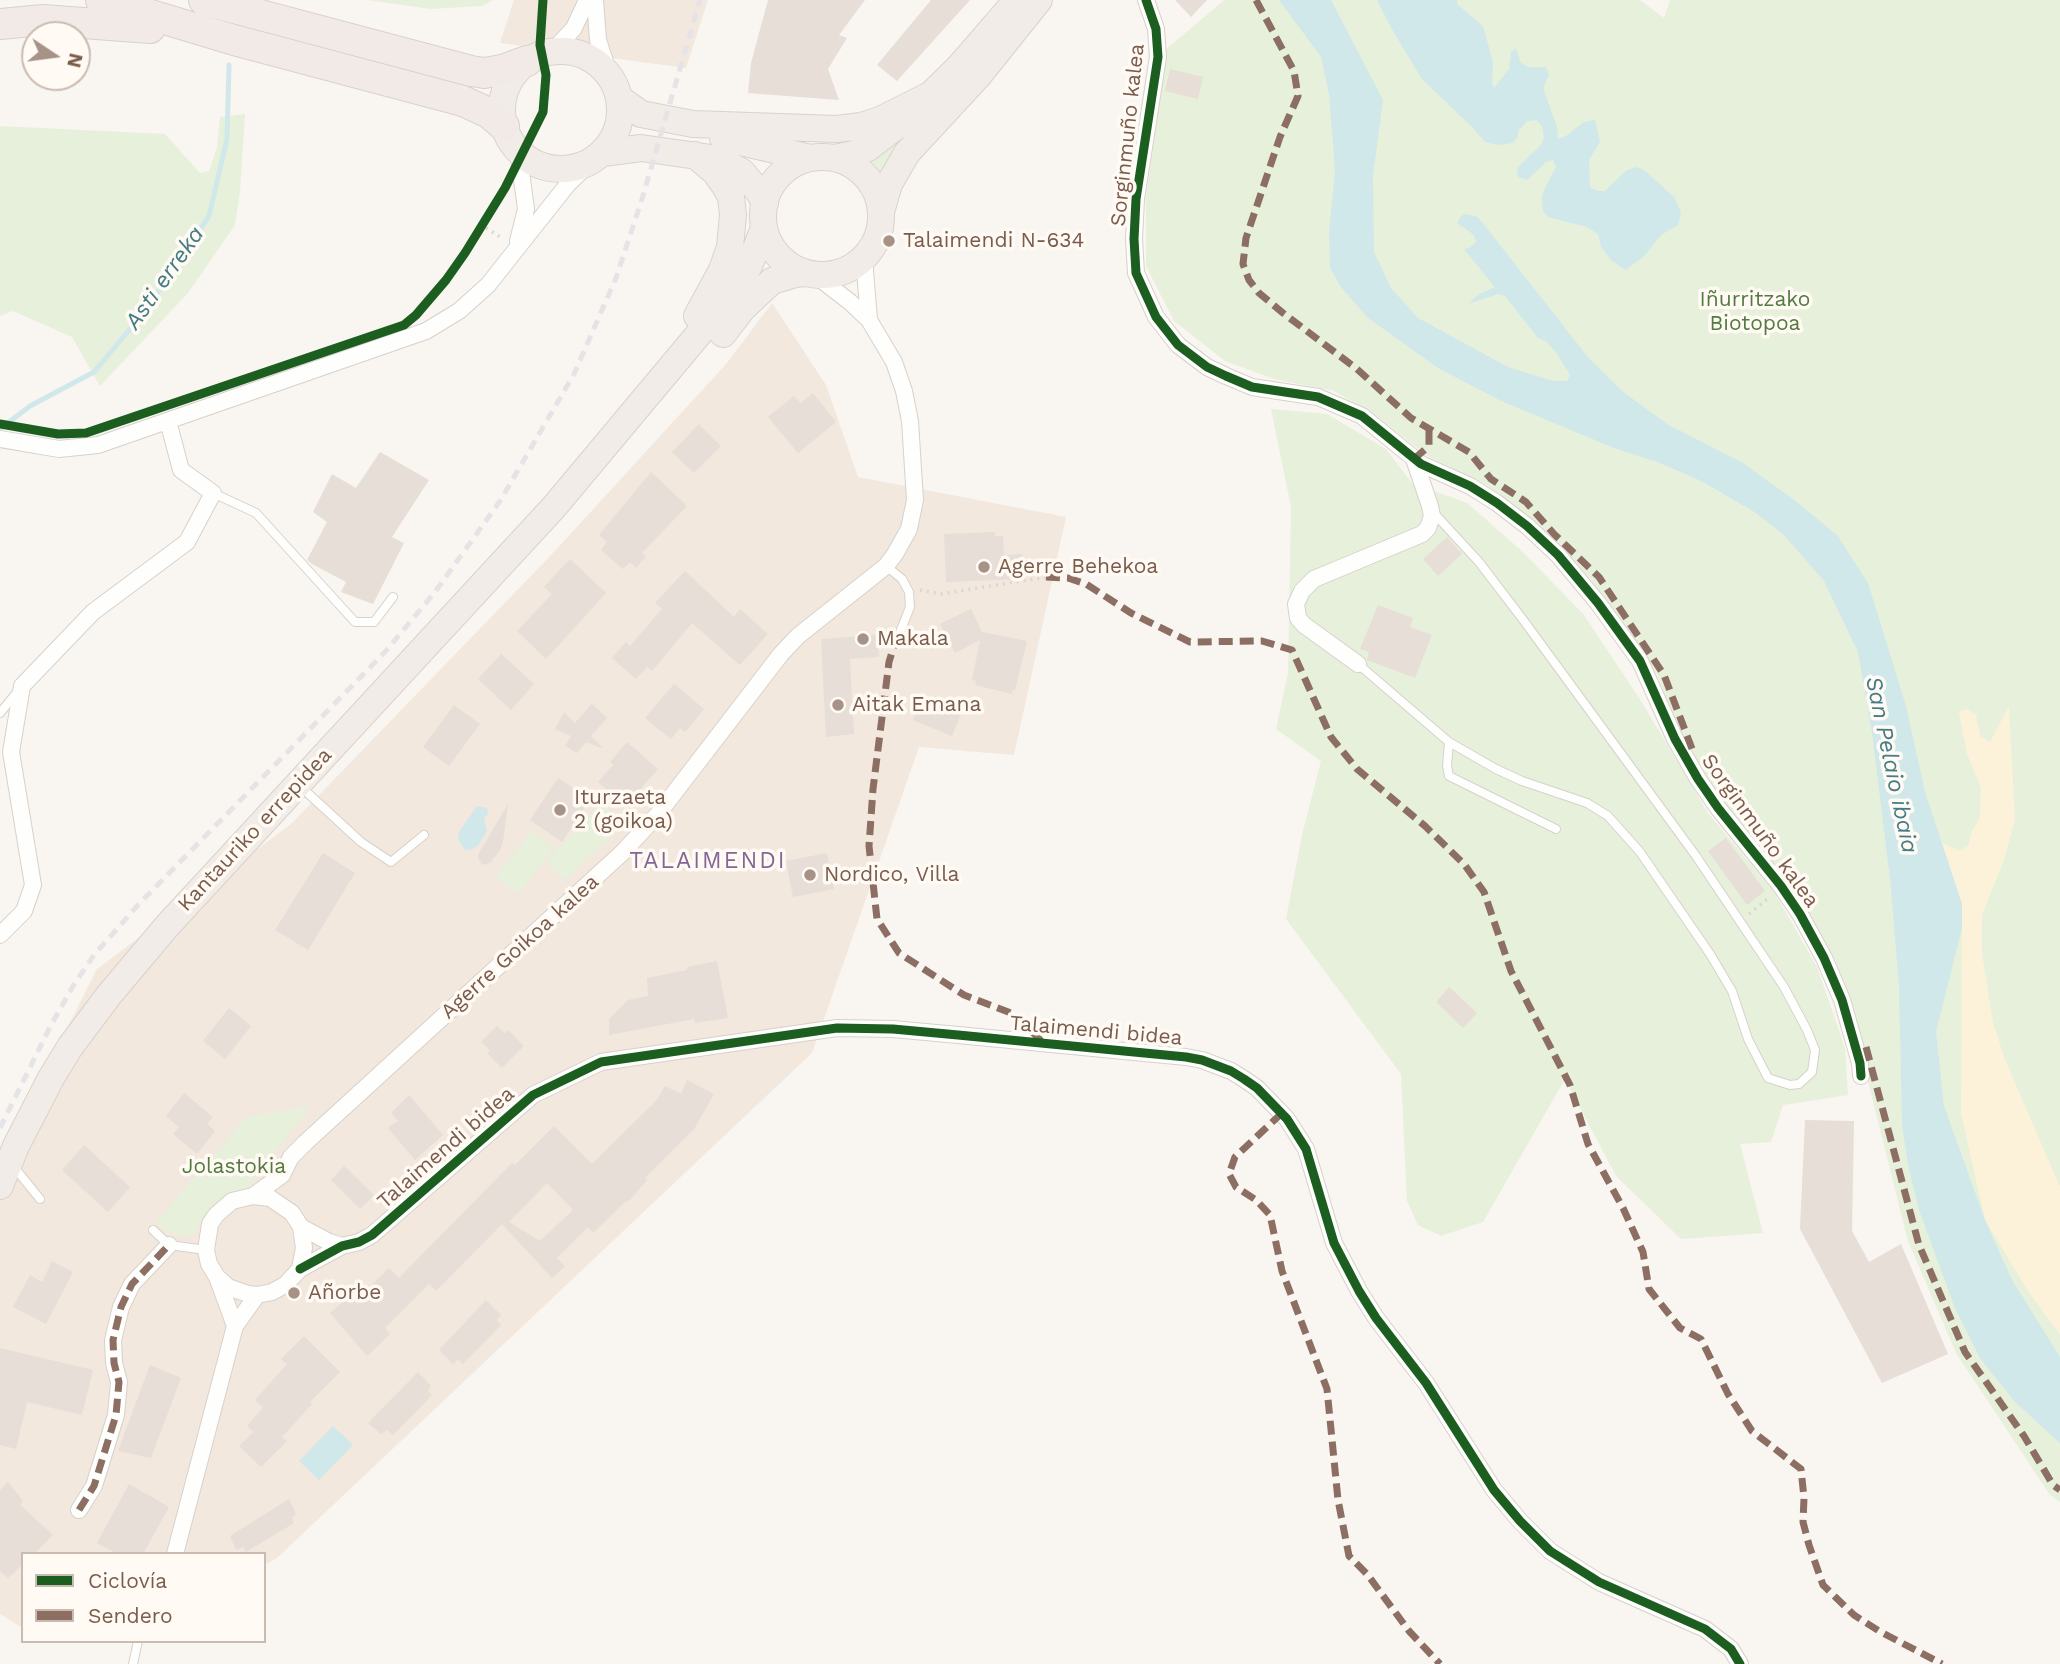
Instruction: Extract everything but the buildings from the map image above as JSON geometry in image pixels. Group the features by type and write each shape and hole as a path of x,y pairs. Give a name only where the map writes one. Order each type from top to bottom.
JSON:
{"highway":[{"path":"101,0 234,40 463,101 489,113 530,161 544,167 560,170 576,168 597,158 640,148 695,155 730,163 742,172 759,192 769,243 779,257 791,267 810,274"},
{"path":"204,0 484,73 502,71 540,56 578,53 590,58 609,75 620,99 620,118 614,137 597,158"},
{"path":"234,0 281,20"},
{"path":"554,507 728,299 749,266 771,187 781,174 794,164 854,154 882,139 1019,12 1039,0"},
{"path":"554,507 687,378 758,293 772,281 795,274 833,274 850,268 864,258 877,237 888,184 907,153 979,75 1019,12"},
{"path":"0,24 43,20 131,26 234,40"},
{"path":"511,138 502,108 506,90 514,74 540,56"},
{"path":"642,114 676,122 714,126 837,129 862,126 880,120 928,96"},
{"path":"620,99 642,114 674,129 852,165 866,178 876,194 881,212"},
{"path":"663,378 669,359 707,302 722,270 733,229 731,197 715,172 695,155"},
{"name":"Kantauriko errepidea","path":"5,1174 51,1078 109,995 167,926 554,507"}],"street":[{"path":"540,56 574,28 587,0"},
{"path":"595,0 598,40 609,75"},
{"path":"1019,12 1048,0"},
{"name":"Sorginmuño kalea","path":"1146,0 1156,29 1158,57 1136,199 1134,239 1136,273 1156,317 1178,345 1207,367 1252,387 1297,393 1336,403 1362,416 1414,459 1471,486 1544,541 1569,568 1640,661 1675,739 1704,788 1782,886 1812,936 1837,990 1860,1063 1861,1076"},
{"path":"8,441 59,449 86,448 426,331 443,322 474,299 522,230 526,209 511,138"},
{"path":"509,246 568,184 597,158"},
{"path":"864,258 869,320"},
{"path":"810,274 850,302 869,320"},
{"name":"Agerre Goikoa kalea","path":"253,1196 282,1175 291,1157 306,1142 622,853 658,814 781,654 798,636 886,566 903,543 913,515 910,421 894,362 869,320"},
{"path":"0,935 23,911 33,885 11,752 22,686 93,612 187,542 213,493 181,470 168,421"},
{"path":"1358,664 1297,618 1296,604 1298,597 1314,579 1422,534 1431,523 1431,509 1414,459"},
{"name":"Talaimendi bidea","path":"300,1269 342,1245 359,1242 379,1230 533,1095 601,1062 837,1028 945,1033 1202,1060 1231,1070 1257,1088 1292,1126 1306,1149 1334,1243 1359,1291 1376,1318 1426,1383 1494,1490 1520,1521 1550,1551 1599,1582 1705,1629 1731,1649 1740,1664"},
{"path":"282,1175 286,1208"},
{"path":"217,1277 242,1294 272,1292 285,1285 300,1269 304,1243 301,1227 292,1213 270,1198 253,1196 232,1201 210,1224 206,1250 209,1264 217,1277 235,1326"},
{"path":"301,1227 329,1242 342,1245"},
{"path":"79,1510 94,1486 116,1415 119,1382 114,1363 113,1340 121,1307 132,1283 169,1245"},
{"path":"176,1552 235,1326 257,1295"}],"lane":[{"path":"213,493 257,513 355,622 374,622 393,597"},
{"path":"1358,664 1450,742 1496,769 1522,781 1587,803 1608,816 1640,852 1710,954 1732,991 1748,1039 1768,1078 1790,1085 1799,1084 1812,1072 1815,1050 1784,987 1696,856 1479,562 1431,509"},
{"path":"886,566 902,579 909,592 910,607 899,635"},
{"path":"0,713 22,686"},
{"path":"1450,742 1447,766 1449,776 1556,829"},
{"path":"298,784 361,842 391,862 424,835"},
{"path":"5,1174 40,1199"},
{"path":"153,1230 169,1245 206,1250"},
{"path":"133,1664 138,1643"}],"path":[{"path":"483,227 509,246"},
{"path":"916,589 941,594 1046,577"},
{"path":"1740,922 1782,886"}],"shaded area":[{"path":"514,0 708,0 686,68 500,43"},
{"path":"772,303 826,385 858,477 1066,517 1014,755 919,747 812,1053 277,1558 266,1564 266,1552 21,1552 21,1627 0,1614 0,1161 97,969 291,824 554,552 727,363"}],"green space":[{"path":"368,0 493,0 482,6 430,9"},
{"name":"Iñurritzako Biotopoa","path":"1224,0 1640,0 1664,18 1670,0 2060,0 2060,1502 2050,1495 1956,1353 1908,1241 1855,1029 1840,982 1698,772 1681,737 1657,674 1591,579 1538,525 1487,485 1429,457 1375,415 1334,391 1274,379 1225,361 1174,321 1146,266 1146,198 1164,69 1164,51"},
{"path":"245,114 235,225 188,293 100,386 72,337 13,311 0,316 0,126 165,134 200,173 209,171 217,148 220,117"},
{"path":"917,123 883,181 862,159"},
{"path":"1271,409 1327,414 1386,449 1412,483 1467,503 1524,553 1584,615 1641,701 1708,813 1775,893 1817,967 1845,1048 1848,1095 1783,1105 1771,1142 1740,1144 1763,1233 1681,1239 1616,1176 1565,1079 1483,1222 1441,1236 1418,1225 1407,1201 1401,1074 1286,919 1302,835 1321,761 1276,729 1288,673 1291,507"},
{"path":"602,802 623,825 565,880 546,862"},
{"path":"532,831 554,848 518,894 496,877"},
{"name":"Jolastokia","path":"311,1106 248,1187 214,1203 194,1234 187,1236 167,1232 155,1223 247,1117"}],"sand":[{"path":"2009,706 2015,820 2004,860 1982,915 1982,954 1993,1022 2004,1057 2060,1187 2060,1335 2028,1291 1985,1220 1961,1113 1962,904 1942,843 1959,851 1968,846 1980,817 1981,788 1967,754 1959,712 1967,709 1976,715 1980,736 1990,742"}],"water":[{"name":"San Pelaio ibaia","path":"1279,0 1331,0 1383,100 1373,176 1374,252 1391,288 1418,318 1508,367 1553,381 1567,381 1570,375 1556,352 1546,341 1538,338 1505,296 1498,294 1468,304 1479,294 1495,287 1464,249 1476,242 1474,235 1457,223 1462,215 1478,217 1587,356 1622,391 1667,424 1743,463 1793,499 1837,535 1868,583 1906,706 1925,792 1962,904 1962,928 1936,1032 1944,1106 1985,1220 2012,1280 2060,1357 2060,1443 2014,1401 1980,1358 1955,1308 1919,1210 1902,1125 1899,985 1890,879 1872,733 1858,652 1824,581 1784,535 1756,513 1703,482 1499,400 1438,368 1368,318 1341,287 1330,268 1329,232 1335,170 1329,94 1321,57"},
{"path":"1377,0 1457,0 1457,4 1483,26 1493,62 1494,88 1509,69 1511,52 1516,49 1521,63 1529,67 1546,67 1549,75 1543,88 1557,127 1558,139 1584,122 1595,120 1600,142 1589,160 1590,187 1605,191 1627,170 1637,167 1644,170 1675,198 1681,213 1678,225 1661,235 1645,255 1626,270 1612,261 1601,247 1598,234 1587,227 1548,217 1543,211 1542,199 1556,167 1553,160 1546,162 1527,180 1518,177 1517,168 1541,145 1544,138 1542,126 1536,120 1527,121 1513,143 1498,145 1485,142 1422,79"},
{"path":"477,806 487,808 488,814 484,818 487,831 478,846 471,850 464,849 458,839 459,832"},
{"path":"333,1426 353,1445 319,1480 299,1461"}],"waterway":[{"name":"Asti erreka","path":"0,429 30,406 94,372 146,310 209,216 227,139 229,65"}],"railway":[{"path":"0,1128 50,1027 94,955 138,905 385,652 435,592 500,501 574,374 616,278 700,0"}],"marked path":[{"path":"1256,0 1294,71 1298,96 1280,137 1246,238 1243,264 1249,280 1259,293 1357,369 1411,418 1469,452 1491,479 1526,502 1554,534 1599,577 1664,675 1694,754"},
{"path":"1414,459 1429,446 1429,430"},
{"path":"1046,577 1068,578 1086,584 1131,613 1190,642 1262,641 1292,650 1331,737 1357,769 1425,826 1464,864 1484,892 1511,971 1570,1085 1588,1144 1623,1208 1643,1252 1649,1289 1680,1328 1701,1339 1728,1394 1752,1431 1801,1469 1803,1522 1823,1585 1854,1615 1942,1664"},
{"path":"899,635 889,662 873,789 869,846 877,919 899,953 964,995 1016,1015 1045,1045"},
{"path":"1866,1047 1919,1245 1965,1352 2024,1436 2053,1485 2060,1490"},
{"path":"1282,1113 1235,1157 1229,1174 1236,1187 1256,1200 1270,1215 1282,1271 1327,1389 1338,1500 1349,1556 1367,1574 1409,1631 1440,1664"},
{"path":"79,1510 94,1486 116,1415 119,1382 114,1363 113,1340 121,1307 132,1284 169,1245"}],"cycle path":[{"path":"0,424 58,434 86,433 404,325 446,280 465,253 505,188 543,112 546,75 540,45 543,0"},
{"path":"1146,0 1156,29 1158,57 1136,199 1134,239 1136,273 1156,317 1178,345 1207,367 1252,387 1318,397 1362,416 1421,464 1470,486 1497,503 1558,555 1598,603 1640,661 1675,739 1698,779 1800,914 1824,958 1842,1000 1860,1063 1861,1076"},
{"path":"300,1269 342,1246 372,1235 533,1095 601,1062 837,1028 893,1029 1202,1060 1231,1071 1257,1088 1287,1119 1306,1149 1334,1243 1359,1291 1376,1318 1426,1383 1494,1490 1520,1521 1550,1551 1599,1582 1705,1629 1731,1649 1740,1664"}],"place":[{"name":"Talaimendi N-634","path":"889,241"},
{"name":"Agerre Behekoa","path":"984,567"},
{"name":"Makala","path":"863,639"},
{"name":"Aitak Emana","path":"838,705"},
{"name":"Iturzaeta 2 (goikoa)","path":"560,810"},
{"name":"Nordico, Villa","path":"810,875"},
{"name":"Añorbe","path":"294,1293"}],"district":[{"name":"TALAIMENDI","path":"708,861"}]}
